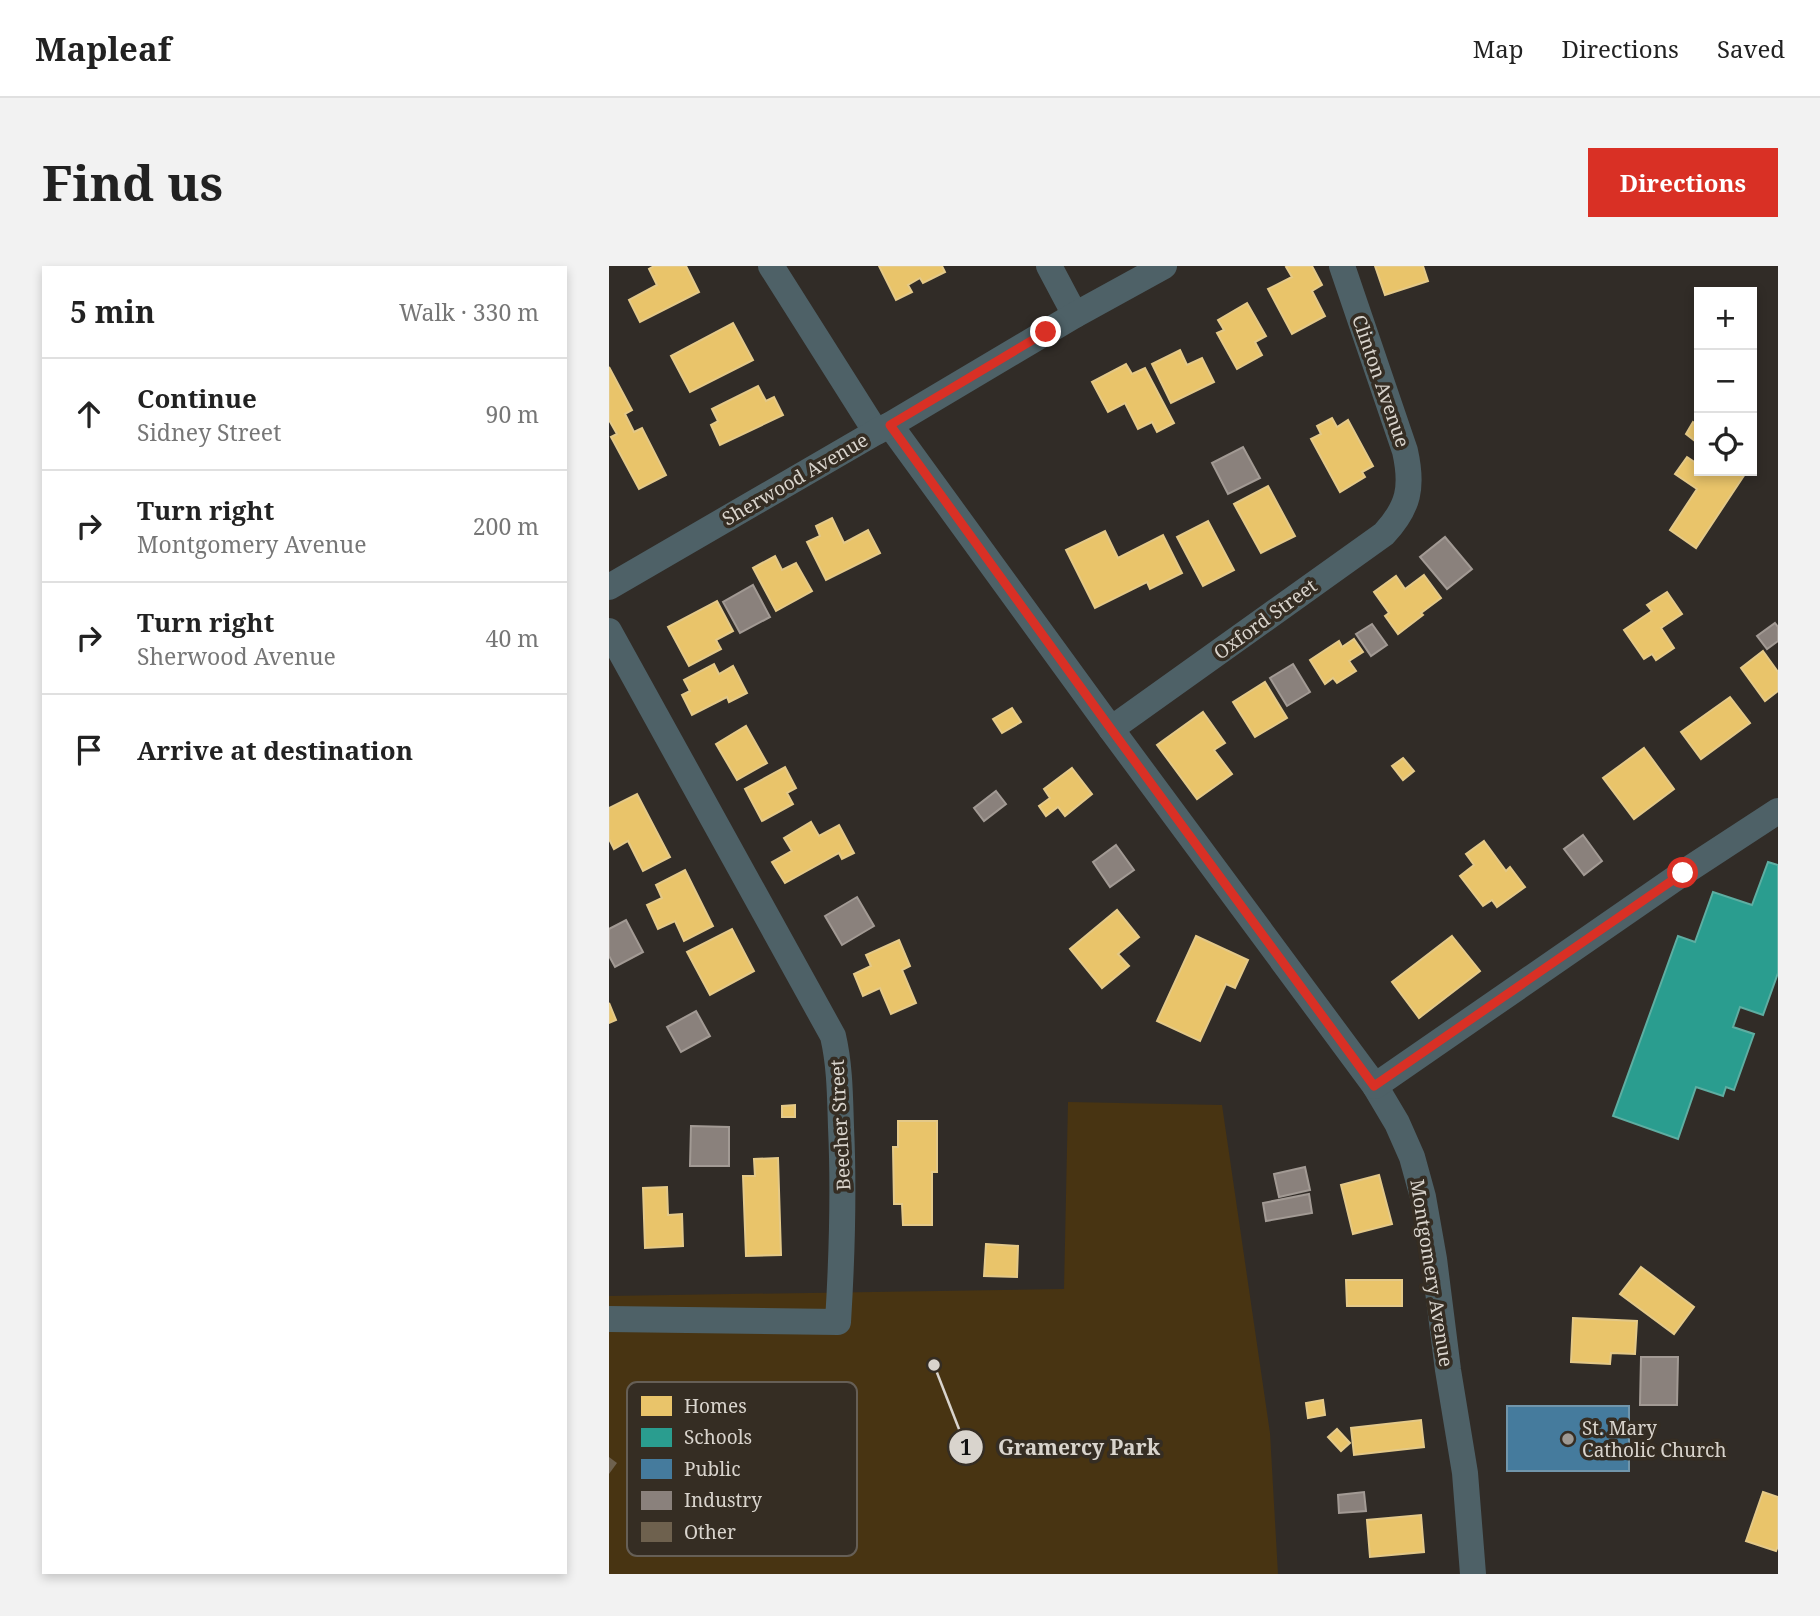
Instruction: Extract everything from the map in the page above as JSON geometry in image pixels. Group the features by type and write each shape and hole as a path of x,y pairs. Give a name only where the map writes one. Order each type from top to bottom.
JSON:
{"street":[{"name":"Montgomery Avenue","path":"771,266 883,428 1111,729 1374,1086 1398,1123 1412,1157 1423,1197 1434,1259 1465,1473 1473,1574"},
{"path":"1049,266 1075,315"},
{"name":"Sherwood Avenue","path":"609,587 1075,315 1164,266"},
{"name":"Clinton Avenue","path":"1342,266 1405,452 1409,469 1408,498"},
{"name":"Oxford Street","path":"1111,729 1384,534 1408,498"},
{"name":"Beecher Street","path":"609,631 833,1036 840,1098 843,1231 838,1322 609,1319"},
{"path":"1374,1086 1778,811"}],"shaded area":[{"path":"1068,1102 1222,1105 1270,1433 1278,1574 609,1574 609,1296 1064,1289"}],"building: Homes":[{"path":"654,266 686,266 699,292 640,322 629,300 657,285 649,269"},
{"path":"879,266 942,266 945,272 923,283 920,278 908,285 912,292 896,300"},
{"path":"1312,266 1322,285 1312,291 1325,316 1292,334 1268,289 1292,277 1286,267"},
{"path":"1375,266 1423,266 1428,281 1385,295"},
{"path":"1247,303 1266,336 1255,342 1262,355 1237,369 1217,333 1224,330 1218,320"},
{"path":"733,323 753,360 690,392 671,356"},
{"path":"1180,350 1187,365 1202,358 1214,382 1171,403 1152,364"},
{"path":"1126,364 1132,374 1145,368 1174,423 1157,432 1152,422 1138,429 1125,403 1108,412 1092,382"},
{"path":"609,367 632,410 625,414 634,432 642,428 666,475 639,489 611,437 617,434 609,420"},
{"path":"758,386 766,401 774,397 783,415 720,445 711,425 718,421 712,409"},
{"path":"1332,418 1337,427 1348,420 1373,466 1362,472 1365,477 1340,492 1311,439 1321,434 1317,426"},
{"path":"1693,422 1694,440 1686,434"},
{"path":"1687,457 1694,462 1694,476 1744,476 1696,548 1670,530 1697,489 1675,474"},
{"path":"1268,486 1295,536 1261,553 1234,504"},
{"path":"832,518 844,543 868,530 880,553 826,580 807,542 820,536 816,526"},
{"path":"1208,521 1234,570 1203,586 1177,537"},
{"path":"1105,531 1118,558 1163,535 1182,573 1150,589 1147,582 1095,608 1066,550"},
{"path":"775,556 782,570 796,563 812,591 776,611 753,568"},
{"path":"1424,575 1441,598 1398,634 1385,616 1389,613 1374,592 1396,576 1405,589"},
{"path":"1667,592 1682,614 1661,628 1674,648 1656,660 1652,654 1644,659 1624,630 1652,611 1647,605"},
{"path":"717,601 733,631 716,640 721,649 689,666 668,627"},
{"path":"1354,639 1363,652 1349,661 1356,671 1337,683 1333,678 1325,684 1310,660 1339,641 1342,647"},
{"path":"1763,651 1778,672 1778,691 1765,701 1741,668"},
{"path":"714,664 719,674 733,666 747,693 729,702 727,697 692,715 682,695 690,691 684,680"},
{"path":"1265,682 1287,718 1255,737 1233,702"},
{"path":"1730,697 1750,723 1701,759 1681,732"},
{"path":"1012,708 1021,722 1002,733 993,719"},
{"path":"1203,712 1225,743 1214,750 1232,774 1197,799 1157,745"},
{"path":"746,726 767,763 737,780 716,744"},
{"path":"1644,748 1674,789 1634,819 1603,778"},
{"path":"1403,758 1414,771 1403,780 1392,766"},
{"path":"785,767 796,788 787,793 793,804 762,821 745,789"},
{"path":"1072,768 1092,794 1065,816 1058,807 1046,816 1039,806 1050,798 1044,789"},
{"path":"637,794 670,857 643,871 628,841 614,849 609,839 609,808"},
{"path":"811,822 819,836 839,825 854,853 842,859 839,853 785,883 772,862 792,851 784,838"},
{"path":"1484,841 1506,871 1510,867 1525,887 1497,907 1492,900 1483,906 1460,876 1474,865 1466,854"},
{"path":"685,870 713,926 684,941 675,921 658,929 647,905 662,898 656,885"},
{"path":"1117,910 1139,937 1118,954 1129,966 1102,988 1070,949"},
{"path":"732,929 754,971 710,995 687,952"},
{"path":"1196,936 1248,960 1235,988 1226,984 1200,1041 1157,1021"},
{"path":"1452,936 1480,971 1419,1018 1392,982"},
{"path":"899,940 910,966 902,970 916,1003 891,1014 880,988 863,996 854,974 871,966 866,955"},
{"path":"609,1003 616,1020 609,1023"},
{"path":"795,1105 795,1117 782,1117 782,1106"},
{"path":"898,1121 937,1121 937,1172 932,1172 932,1225 903,1225 902,1204 894,1204 893,1147 898,1147"},
{"path":"778,1158 781,1255 746,1256 743,1176 755,1176 754,1159"},
{"path":"1379,1175 1392,1224 1353,1234 1341,1185"},
{"path":"667,1187 668,1215 682,1214 683,1246 645,1248 643,1188"},
{"path":"986,1244 1018,1246 1017,1277 984,1276"},
{"path":"1641,1267 1694,1307 1674,1334 1620,1294"},
{"path":"1346,1280 1402,1280 1402,1306 1347,1306"},
{"path":"1573,1318 1637,1321 1635,1354 1611,1353 1610,1364 1571,1362"},
{"path":"1323,1400 1325,1415 1308,1418 1306,1403"},
{"path":"1421,1420 1424,1447 1354,1455 1351,1428"},
{"path":"1337,1429 1350,1443 1341,1451 1328,1437"},
{"path":"1763,1492 1778,1497 1776,1551 1746,1541"},
{"path":"1421,1515 1424,1552 1370,1557 1367,1520"}],"building: Schools":[{"path":"1768,862 1778,865 1778,973 1763,1015 1740,1007 1733,1027 1754,1034 1734,1090 1726,1087 1723,1096 1696,1087 1678,1139 1613,1116 1678,936 1695,942 1713,892 1752,905"}],"building: Public":[{"name":"St. Mary Catholic Church","path":"1507,1406 1629,1406 1629,1471 1507,1471"}],"building: Industry":[{"path":"1243,447 1260,478 1228,494 1212,463"},
{"path":"1445,537 1472,569 1447,589 1420,557"},
{"path":"753,585 770,617 740,633 723,602"},
{"path":"1775,623 1778,627 1778,641 1767,649 1757,636"},
{"path":"1372,624 1387,645 1371,656 1356,634"},
{"path":"1293,664 1310,692 1287,706 1270,678"},
{"path":"996,791 1006,804 984,821 974,808"},
{"path":"1583,835 1602,861 1584,875 1564,849"},
{"path":"1116,845 1134,870 1110,887 1093,862"},
{"path":"857,897 874,926 842,945 825,916"},
{"path":"626,920 643,952 615,967 609,956 609,929"},
{"path":"696,1011 710,1036 681,1052 667,1027"},
{"path":"691,1126 729,1127 729,1166 690,1166"},
{"path":"1305,1167 1310,1190 1279,1197 1274,1174"},
{"path":"1309,1194 1312,1213 1266,1221 1263,1203"},
{"path":"1641,1357 1678,1357 1677,1405 1640,1405"},
{"path":"1364,1492 1366,1511 1339,1513 1338,1495"}],"building: Other":[{"path":"609,1457 617,1463 609,1474"}],"place":[{"name":"Gramercy Park","path":"934,1365"},
{"name":"St. Mary Catholic Church","path":"1568,1439"}],"route":[{"path":"1046,332 890,425 1374,1086 1683,873"}]}
